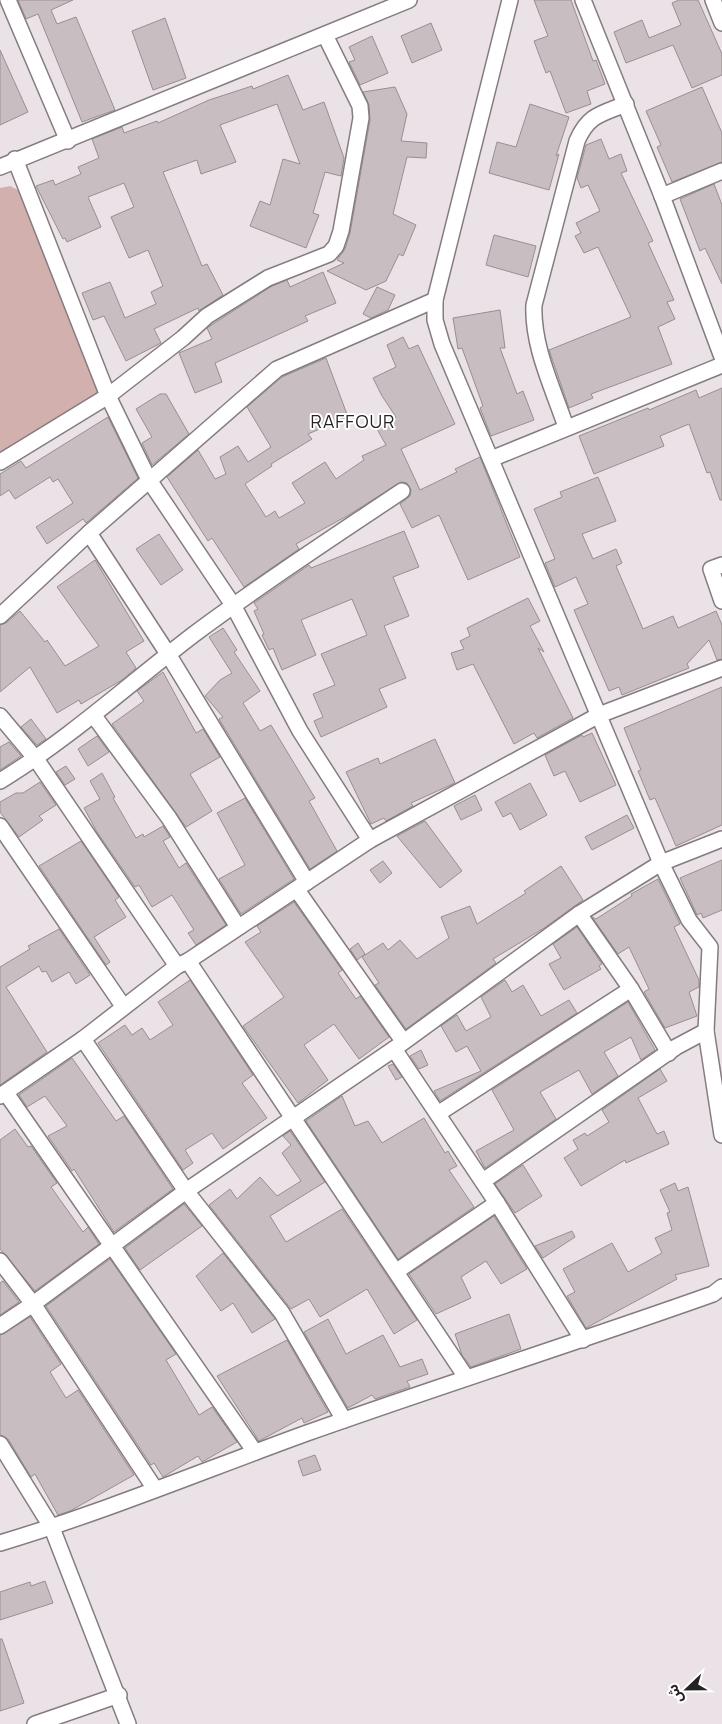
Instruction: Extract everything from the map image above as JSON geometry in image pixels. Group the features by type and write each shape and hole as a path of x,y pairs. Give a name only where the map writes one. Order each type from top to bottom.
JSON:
{"street":[{"path":"8,0 68,141"},
{"path":"0,167 15,159 68,141 409,0"},
{"path":"510,0 434,300 435,320 442,344 661,863 689,920 716,944 706,1031 716,1063 722,1135"},
{"path":"583,0 662,196 722,357"},
{"path":"713,0 722,23"},
{"path":"0,462 108,396 183,338 206,316 268,278 329,254 336,246 341,231 361,118 360,106 325,34"},
{"path":"566,427 536,337 533,321 534,304 577,141 583,127 593,117 626,104"},
{"path":"15,159 108,396 149,480 233,605 300,731 370,840"},
{"path":"662,196 722,171"},
{"path":"0,616 89,533 277,369 434,300"},
{"path":"491,460 566,427 722,366"},
{"path":"0,781 36,759 94,716 168,654 233,605 402,491"},
{"path":"89,533 168,654 302,886 438,1113 583,1340"},
{"path":"722,565 711,569 722,602"},
{"path":"255,1452 3,1094 83,1039 124,1006 182,964 370,840 599,715 722,668"},
{"path":"0,716 36,759 294,1117 466,1377"},
{"path":"94,716 169,818 238,927"},
{"path":"0,826 124,1006"},
{"path":"0,1326 112,1247 186,1191 399,1045 578,914 661,863 722,839"},
{"path":"578,914 631,989 669,1053"},
{"path":"438,1113 631,989"},
{"path":"483,1181 669,1053 706,1031"},
{"path":"83,1039 186,1191 282,1313 344,1420"},
{"path":"397,1271 497,1203"},
{"path":"0,1261 33,1304 155,1489"},
{"path":"0,1543 52,1528 255,1452 466,1377 583,1340 713,1294 722,1287"},
{"path":"0,1444 52,1528 119,1695 128,1724"},
{"path":"34,1724 119,1695"}],"shaded area":[{"path":"10,186 18,190 103,398 0,453 0,188"}],"building":[{"path":"18,0 73,0 51,10 57,24 76,17 115,110 82,122 38,14 26,19"},
{"path":"534,0 571,0 593,61 596,60 605,84 587,91 591,104 566,113 550,71 546,73 534,41 548,36"},
{"path":"679,0 698,0 722,54 722,75 692,88 673,45 626,63 614,32 642,20 649,38 681,25 672,3"},
{"path":"165,18 186,78 153,90 132,31"},
{"path":"431,23 442,50 412,63 401,36"},
{"path":"372,36 388,73 360,85 349,62 355,60 349,47"},
{"path":"0,50 28,112 0,125"},
{"path":"288,75 303,110 324,102 344,158 341,176 325,172 313,213 319,215 306,248 250,226 260,201 270,205 283,159 300,164 277,104 220,125 236,162 201,174 197,160 163,172 202,266 207,264 223,295 199,311 198,308 154,329 161,343 126,361 104,316 93,320 82,293 110,282 125,318 156,304 151,292 163,286 148,250 129,258 111,217 134,207 124,183 88,197 101,227 67,242 65,238 63,239 36,186 53,180 55,185 81,174 78,167 99,158 92,139 122,127 124,133 157,121 158,123 209,100 252,86 253,89"},
{"path":"395,87 407,114 401,141 427,143 426,158 407,157 393,214 416,225 403,256 399,254 386,281 366,290 327,271 344,263 337,260 345,249 350,233 370,120 369,105 363,92"},
{"path":"702,87 722,133 722,162 672,182 657,147 661,145 646,111"},
{"path":"530,104 569,117 556,156 559,154 549,190 489,173 497,142 516,147"},
{"path":"601,139 609,159 621,154 627,171 621,173 653,241 648,243 674,300 667,302 675,319 658,327 672,364 591,394 593,398 569,408 549,350 631,317 598,247 584,253 575,236 581,233 576,223 600,211 588,185 581,188 577,178 586,145"},
{"path":"714,184 722,205 722,284 705,248 700,251 680,199"},
{"path":"494,235 536,246 528,277 486,265"},
{"path":"323,272 336,303 305,316 308,321 215,363 222,382 195,393 179,353 212,339 207,328 272,286 287,280 290,287"},
{"path":"377,287 395,295 388,310 371,318 363,314"},
{"path":"500,310 505,348 500,348 517,394 523,391 534,420 491,436 480,408 483,406 462,348 458,349 453,318"},
{"path":"403,337 409,349 418,345 455,424 401,449 420,490 457,472 455,469 480,457 520,557 468,580 439,515 412,528 400,504 410,496 411,490 407,483 401,482 347,516 296,544 299,549 244,587 212,538 208,541 167,477 198,450 215,479 226,474 220,457 238,446 248,462 271,447 247,407 282,377 326,358 348,417 308,434 312,439 271,464 272,466 245,484 266,517 275,511 279,518 305,503 292,483 325,462 336,479 364,460 362,456 386,445 377,429 396,417 373,378 396,367 387,345"},
{"path":"722,388 722,500 720,500 710,472 707,473 689,424 660,436 664,446 594,474 579,436 696,390 699,398"},
{"path":"160,394 166,394 189,434 152,465 142,443 152,437 136,409"},
{"path":"108,417 138,478 86,523 83,519 47,544 36,527 73,503 58,479 53,482 50,477 15,499 9,490 0,496 0,474 21,461 26,468"},
{"path":"598,477 616,521 582,534 593,559 616,549 622,563 616,566 643,629 673,616 678,628 716,611 722,625 722,659 717,660 709,640 687,664 689,668 622,695 619,687 609,691 574,610 588,604 576,577 555,587 545,563 555,559 534,509 562,497 560,492"},
{"path":"404,531 419,567 393,577 409,616 384,626 406,678 379,689 387,707 321,737 314,721 323,717 313,694 335,685 321,654 367,635 352,599 301,620 316,655 282,670 273,648 269,650 262,635 264,634 254,611 258,609 254,603 309,565 311,568"},
{"path":"159,534 183,570 161,585 136,549"},
{"path":"95,560 144,641 126,652 136,668 122,680 81,704 79,700 57,713 30,667 0,692 0,625 6,623 20,611 45,642 47,640 65,666 99,646 57,587"},
{"path":"528,598 540,621 530,626 544,652 538,648 573,718 537,738 534,733 514,744 473,664 457,670 451,653 464,649 460,641 470,636 467,628"},
{"path":"223,628 237,650 234,652 260,691 243,703 260,731 271,725 315,798 309,801 337,851 310,869 219,719 223,717 205,696 220,680 232,673 209,637"},
{"path":"163,672 196,733 203,729 220,757 190,774 212,811 186,827 112,724 144,701 137,691"},
{"path":"722,687 722,825 676,846 655,798 650,800 638,771 641,770 624,728"},
{"path":"31,719 46,739 37,745 21,727"},
{"path":"592,733 616,785 580,802 565,771 554,776 545,755 582,735 583,737"},
{"path":"97,736 109,752 88,766 78,749"},
{"path":"435,739 455,783 411,803 413,806 386,821 384,818 371,824 346,772 378,758 380,764"},
{"path":"9,742 21,756 0,770 0,747"},
{"path":"66,766 75,779 65,785 56,772"},
{"path":"102,773 115,797 113,798 136,838 143,834 144,837 163,826 170,837 163,841 179,868 186,863 226,925 196,945 188,933 194,930 172,895 152,907 139,885 135,887 97,832 84,808 100,799 90,781"},
{"path":"40,782 56,805 39,816 43,820 19,837 0,812 0,802 16,793 23,793"},
{"path":"530,783 547,815 520,830 511,813 503,817 495,802"},
{"path":"475,795 482,810 461,820 454,806"},
{"path":"245,798 294,879 241,914 219,879 245,865 217,813"},
{"path":"627,815 634,828 592,850 585,837"},
{"path":"425,821 462,871 440,888 397,836"},
{"path":"81,841 119,897 115,900 126,917 94,937 110,962 106,965 39,866"},
{"path":"722,860 722,910 703,918 701,913 697,915 680,878"},
{"path":"383,861 392,873 380,883 370,870"},
{"path":"561,866 583,900 544,928 493,959 496,963 406,1029 375,985 379,983 362,957 383,943 388,950 400,940 417,959 449,938 441,917 470,906 477,924 526,893 524,891"},
{"path":"658,879 680,924 674,927 699,980 699,987 689,992 697,1016 665,1028 644,992 649,989 629,947 618,954 592,917 596,919 632,896 631,894"},
{"path":"294,902 342,970 338,973 356,999 360,996 389,1037 359,1059 334,1024 304,1045 328,1080 298,1103 243,1026 284,997 245,942 261,932 257,926"},
{"path":"577,927 602,964 599,966 601,969 564,990 549,964 561,958 553,944"},
{"path":"59,929 90,975 76,984 69,972 52,982 46,971 42,972 39,966 6,987 47,1052 0,1085 0,967 30,949 28,946"},
{"path":"358,943 365,954 357,960 350,949"},
{"path":"190,980 253,1075 242,1083 267,1118 223,1149 212,1133 185,1150 193,1163 183,1170 98,1043 125,1025 132,1035 142,1028 150,1040 173,1025 158,1002"},
{"path":"505,980 512,992 523,985 541,1016 569,1000 577,1013 440,1101 434,1091 481,1071 467,1046 456,1052 441,1026 457,1015 466,1031 491,1017 481,997"},
{"path":"628,1002 655,1050 641,1060 631,1037 604,1052 618,1076 592,1094 579,1070 540,1092 556,1119 485,1168 476,1151 514,1130 492,1090"},
{"path":"421,1050 428,1065 419,1069 410,1056"},
{"path":"72,1058 116,1121 124,1116 173,1189 114,1232 74,1169 72,1171 48,1136 67,1126 45,1096 27,1107 19,1095"},
{"path":"393,1064 402,1077 396,1080 388,1066"},
{"path":"660,1069 667,1081 638,1098 657,1134 664,1131 669,1144 626,1163 625,1160 581,1186 564,1158 578,1149 573,1140 585,1133 587,1136 609,1122 602,1110"},
{"path":"342,1096 355,1126 368,1121 382,1143 424,1118 445,1153 448,1151 457,1166 449,1170 474,1207 398,1259 306,1121"},
{"path":"15,1129 28,1147 31,1146 57,1183 51,1187 83,1232 88,1227 99,1244 35,1291 0,1249 0,1140"},
{"path":"290,1131 325,1182 270,1216 286,1242 342,1209 417,1320 394,1334 367,1289 320,1317 309,1299 291,1309 209,1205 230,1189 237,1199 260,1177 277,1196 301,1181 282,1153 291,1145 283,1136"},
{"path":"523,1165 542,1196 515,1213 495,1184"},
{"path":"675,1183 678,1191 688,1187 709,1266 675,1275 677,1279 586,1328 567,1296 575,1292 563,1269 612,1243 628,1272 662,1253 655,1238 672,1230 667,1213 670,1212 660,1190"},
{"path":"184,1204 202,1226 140,1270 125,1248"},
{"path":"494,1216 527,1269 501,1284 486,1261 461,1277 471,1298 436,1314 409,1274"},
{"path":"572,1231 575,1237 543,1258 535,1246"},
{"path":"223,1253 275,1319 252,1333 233,1303 221,1311 196,1276"},
{"path":"110,1259 176,1354 166,1360 199,1415 212,1407 237,1442 202,1462 198,1456 163,1477 154,1463 151,1465 46,1306"},
{"path":"3,1281 19,1302 0,1315 0,1283"},
{"path":"509,1314 521,1349 471,1367 462,1355 455,1334"},
{"path":"30,1317 61,1364 50,1372 66,1398 78,1390 134,1475 70,1511 58,1515 35,1474 31,1477 8,1439 0,1435 0,1335"},
{"path":"328,1319 346,1354 383,1335 400,1367 422,1359 428,1374 407,1381 410,1387 375,1399 372,1395 348,1408 304,1332"},
{"path":"287,1340 328,1412 304,1423 302,1418 259,1441 217,1376"},
{"path":"315,1455 321,1470 303,1476 298,1461"},
{"path":"45,1581 53,1603 0,1620 0,1592 30,1582 31,1586"},
{"path":"0,1639 2,1639 24,1703 0,1711"}],"district":[{"name":"RAFFOUR","path":"353,422"}]}
